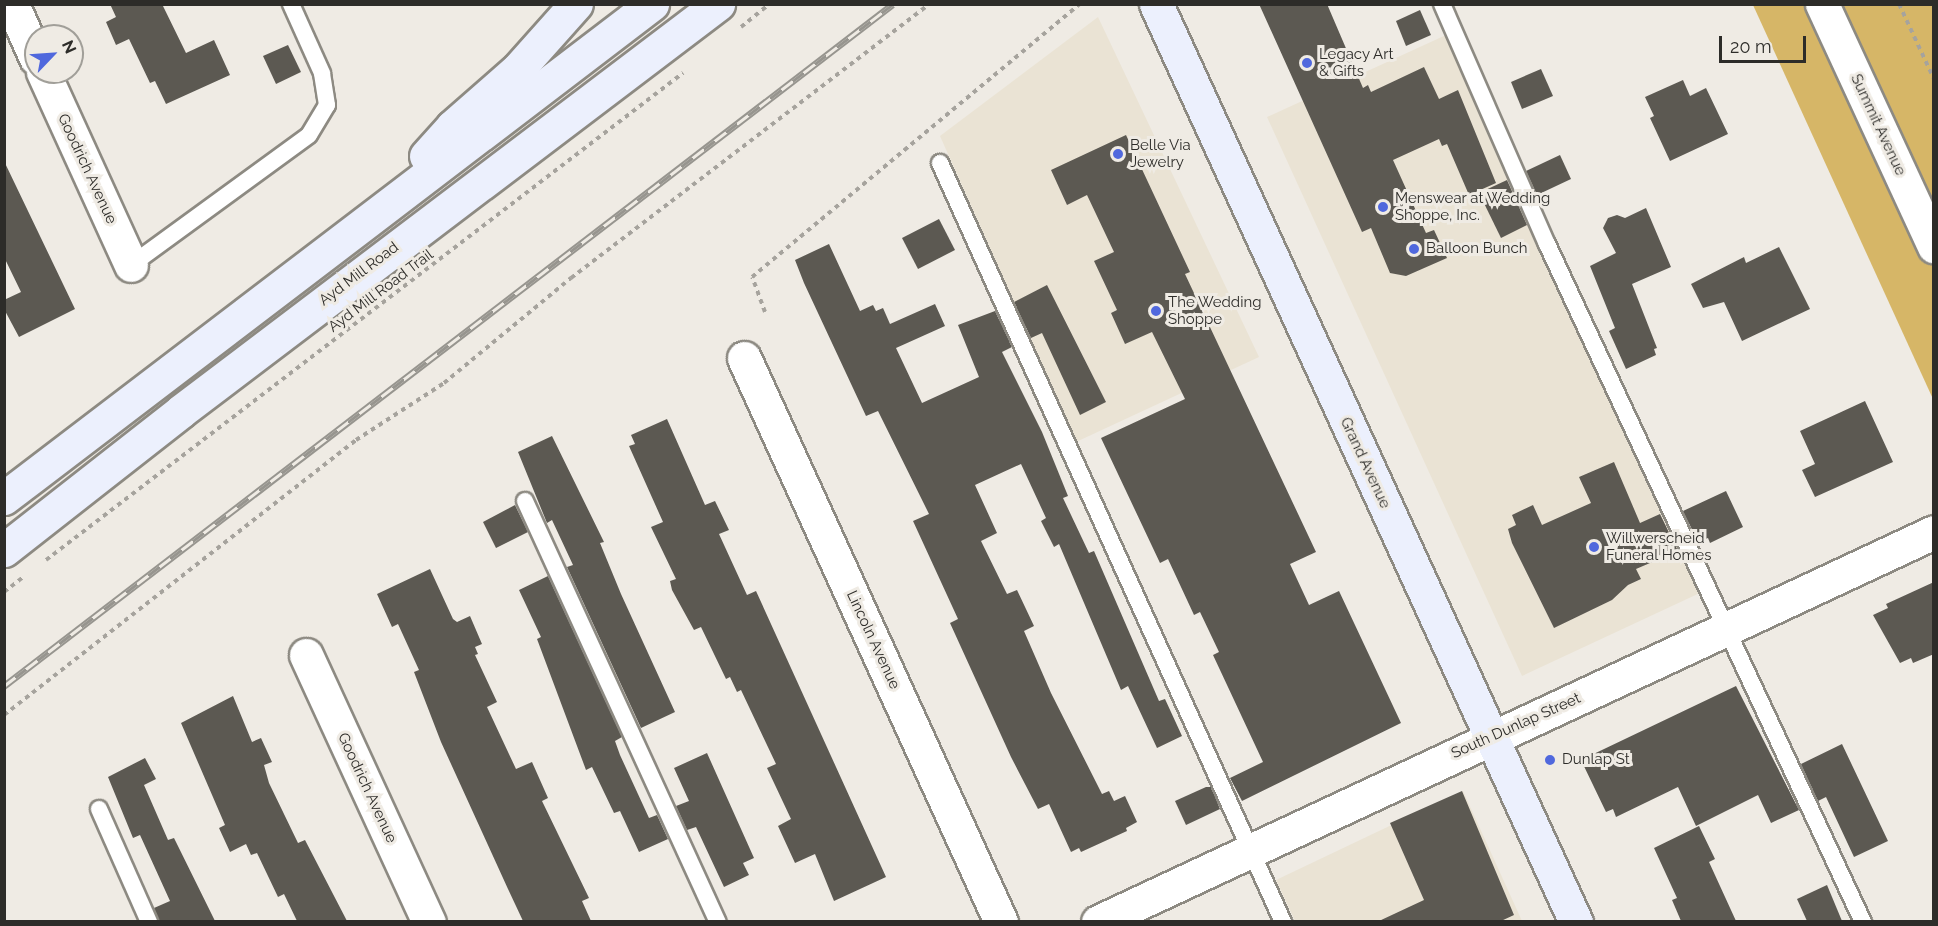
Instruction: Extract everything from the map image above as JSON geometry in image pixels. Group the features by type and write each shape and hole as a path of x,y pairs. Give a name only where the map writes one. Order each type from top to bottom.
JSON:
{"main road":[{"path":"373,215 452,127 518,69 576,4"},
{"path":"4,498 373,215 627,15 652,4"},
{"name":"Ayd Mill Road","path":"4,550 632,66 718,4"},
{"name":"Grand Avenue","path":"1156,4 1576,921"},
{"path":"627,15 632,66"}],"street":[{"path":"12,4 24,31"},
{"name":"Summit Avenue","path":"1822,4 1934,246"},
{"name":"Goodrich Avenue","path":"48,84 131,265"},
{"name":"Lincoln Avenue","path":"744,358 1001,921"},
{"name":"South Dunlap Street","path":"1098,921 1491,737 1726,631 1934,532"},
{"name":"Goodrich Avenue","path":"306,655 429,921"}],"lane":[{"path":"131,265 309,135 327,105 322,73 291,4"},
{"path":"1442,4 1726,631 1863,921"},
{"path":"940,163 1283,921"},
{"path":"525,501 718,921"},
{"path":"99,809 149,921"}],"path":[{"path":"734,33 769,4"},
{"path":"4,715 356,440 444,383 571,278 929,4"},
{"path":"765,312 752,278 1080,4"},
{"path":"1899,4 1934,79"},
{"name":"Ayd Mill Road Trail","path":"43,563 688,69"},
{"path":"4,592 33,570"}],"shaded area":[{"path":"1753,5 1933,5 1933,399"},
{"path":"1098,17 1259,357 1076,442 940,136"},
{"path":"1446,35 1702,592 1522,676 1267,117"},
{"path":"1463,791 1522,921 1295,921 1276,880"}],"building":[{"path":"110,4 162,4 186,53 214,40 230,75 166,104 155,81 150,83 129,39 116,45 106,22 116,17"},
{"path":"1259,4 1327,4 1363,88 1368,85 1371,92 1424,67 1439,99 1458,90 1496,183 1469,195 1447,144 1442,146 1439,139 1393,160 1426,233 1434,230 1447,258 1406,276 1390,273 1371,228 1362,232"},
{"path":"1420,10 1431,35 1406,46 1396,21"},
{"path":"288,45 301,72 276,84 263,56"},
{"path":"1541,69 1553,96 1522,109 1511,82"},
{"path":"1683,80 1690,96 1706,88 1728,134 1670,161 1650,118 1654,116 1645,97"},
{"path":"1126,135 1190,272 1185,274 1316,552 1290,564 1309,605 1339,591 1401,723 1242,801 1230,778 1263,762 1213,655 1219,652 1200,612 1194,615 1168,559 1160,563 1101,438 1185,399 1152,332 1125,344 1111,313 1117,310 1094,261 1114,252 1087,195 1067,205 1051,170"},
{"path":"1560,155 1571,179 1537,195 1526,171"},
{"path":"4,161 75,309 19,337 4,309 4,300 21,292 4,257"},
{"path":"1507,180 1527,225 1501,238 1479,193"},
{"path":"1646,208 1671,267 1632,284 1657,348 1654,349 1656,355 1626,369 1609,331 1615,328 1590,266 1616,253 1603,228 1608,218 1617,215 1625,218"},
{"path":"939,219 955,250 918,269 902,238"},
{"path":"829,244 860,311 873,305 876,311 883,308 890,324 935,304 945,326 896,348 922,403 979,377 958,325 995,311 1012,347 1002,352 1042,432 1068,496 1063,498 1089,553 1094,551 1159,701 1165,699 1182,736 1157,748 1128,686 1121,690 1059,544 1054,547 1041,521 1046,518 1021,464 975,485 997,533 981,541 1007,594 1017,590 1034,626 1024,631 1051,693 1102,794 1109,791 1114,801 1125,796 1137,822 1126,828 1127,831 1081,852 1079,848 1071,852 1049,804 1038,809 1011,757 950,623 958,619 913,521 929,514 878,411 866,416 795,260"},
{"path":"1779,247 1810,309 1742,341 1724,302 1703,308 1691,284 1744,257 1746,263"},
{"path":"1047,285 1106,402 1080,415 1042,333 1031,338 1014,302"},
{"path":"1865,401 1893,462 1815,497 1802,470 1815,464 1800,431"},
{"path":"667,419 705,505 715,501 729,530 719,534 747,595 756,591 886,877 834,901 815,854 795,863 778,826 791,819 767,768 776,764 741,690 737,692 730,677 726,679 701,627 694,630 672,590 670,581 676,579 651,527 663,522 629,446 635,444 631,435"},
{"path":"552,436 604,542 600,543 621,594 675,712 641,728 567,567 573,565 552,520 547,523 518,452"},
{"name":"Willwerscheid Funeral Homes","path":"1614,462 1640,523 1660,514 1678,551 1636,569 1641,579 1628,585 1612,600 1554,628 1512,543 1508,529 1516,525 1512,515 1533,505 1542,525 1591,503 1579,477"},
{"path":"1726,491 1743,527 1710,543 1708,538 1698,542 1683,511"},
{"path":"515,505 528,532 496,548 483,522"},
{"path":"430,569 453,619 457,622 470,616 482,644 475,647 478,654 475,655 497,702 487,707 516,769 532,762 548,798 542,801 589,898 582,901 591,921 523,921 508,889 441,742 414,672 419,670 398,624 392,627 377,594"},
{"path":"548,576 622,737 615,741 620,755 649,818 657,815 668,839 639,852 620,811 614,813 592,767 586,770 537,639 541,637 519,590"},
{"path":"1934,582 1934,654 1913,663 1911,658 1900,663 1873,615 1888,608 1886,604"},
{"path":"1736,686 1799,810 1771,823 1758,795 1696,826 1678,787 1616,817 1613,809 1606,812 1581,760"},
{"path":"233,696 252,742 261,738 272,762 264,765 269,783 298,843 305,840 347,921 297,921 284,894 278,897 257,853 251,855 246,844 230,852 219,828 225,825 181,723"},
{"path":"1842,744 1888,841 1854,857 1826,797 1818,801 1801,764"},
{"path":"707,753 754,858 743,863 749,875 724,887 696,827 687,830 676,806 689,801 674,768"},
{"path":"145,758 156,779 144,785 168,840 174,838 215,921 159,921 154,908 170,901 140,835 133,838 108,777"},
{"path":"1206,787 1211,787 1220,809 1186,825 1175,801"},
{"path":"1462,791 1514,915 1501,921 1379,921 1424,900 1390,823"},
{"path":"1699,826 1715,859 1709,862 1736,921 1681,921 1672,900 1677,898 1654,848"},
{"path":"1827,885 1842,921 1807,921 1797,899"}],"railway":[{"path":"4,686 893,4"}],"place":[{"name":"Legacy Art & Gifts","path":"1307,63"},
{"name":"Belle Via Jewelry","path":"1118,154"},
{"name":"Menswear at Wedding Shoppe, Inc.","path":"1383,207"},
{"name":"Balloon Bunch","path":"1414,249"},
{"name":"The Wedding Shoppe","path":"1156,311"},
{"name":"Willwerscheid Funeral Homes","path":"1594,547"},
{"name":"Dunlap St","path":"1550,760"}]}
